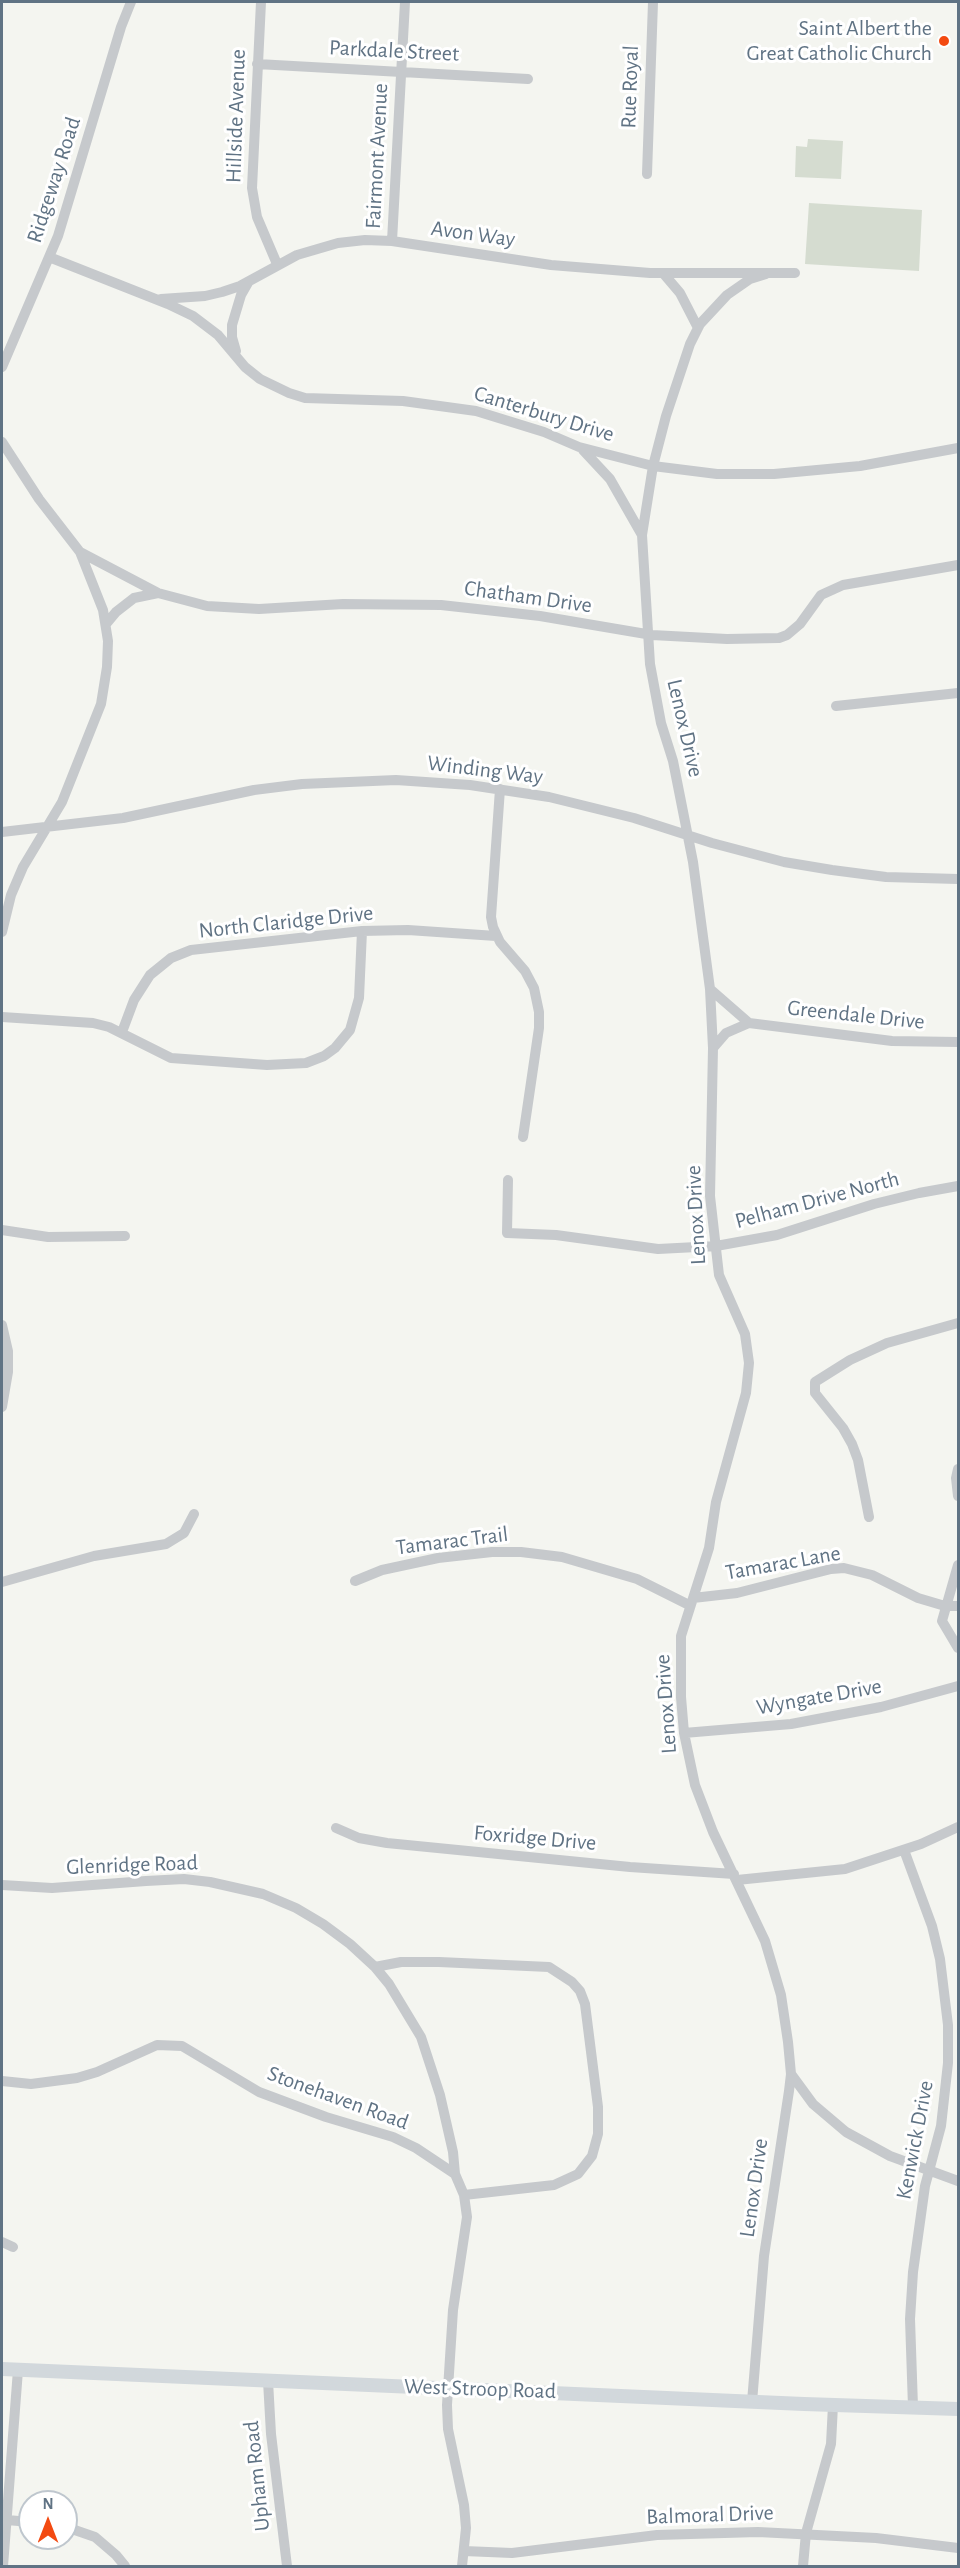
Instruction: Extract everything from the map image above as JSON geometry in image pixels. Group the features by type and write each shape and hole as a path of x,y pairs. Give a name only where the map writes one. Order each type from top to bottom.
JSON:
{"main road":[{"name":"West Stroop Road","path":"2,2369 958,2409"}],"street":[{"name":"Ridgeway Road","path":"2,367 49,257 74,188 121,27 131,2"},
{"name":"Hillside Avenue","path":"261,2 252,188 258,217 277,264"},
{"name":"Fairmont Avenue","path":"392,241 405,2"},
{"name":"Rue Royal","path":"647,174 653,2"},
{"name":"Parkdale Street","path":"257,64 528,78"},
{"name":"Avon Way","path":"156,299 205,296 240,286 297,255 338,243 392,241 551,265 663,273 795,273"},
{"name":"Canterbury Drive","path":"49,257 156,299 207,325 260,379 297,396 321,400 403,401 476,411 544,432 579,447 653,466 717,474 774,474 860,466 958,448"},
{"path":"663,273 680,293 698,328"},
{"name":"Lenox Drive","path":"752,2402 764,2256 791,2074 781,1995 774,1967 765,1941 698,1794 684,1733 681,1697 681,1641 709,1548 717,1502 746,1393 749,1363 745,1334 718,1275 710,1196 713,1048 710,989 688,835 673,761 661,723 647,633 642,535 653,466 675,387 698,328 710,311 727,295 750,279 766,274"},
{"path":"238,357 232,337 232,325 241,296 249,280"},
{"path":"2,442 39,499 80,552 104,610 107,667 101,704 74,775 19,876 11,895 2,932"},
{"name":"Lenox Drive","path":"579,447 610,479 642,535"},
{"name":"Chatham Drive","path":"80,552 158,592 182,600 232,609 400,604 496,610 647,633 698,638 778,638 794,631 815,602 832,588 958,565"},
{"path":"106,624 116,612 134,598 158,592"},
{"path":"836,706 958,693"},
{"name":"Winding Way","path":"2,832 123,818 201,800 302,784 396,780 500,789 594,807 784,862 885,877 958,879"},
{"path":"500,789 491,917 496,936 525,971 534,988 539,1012 539,1028 523,1137"},
{"name":"North Claridge Drive","path":"122,1032 141,987 160,965 177,955 203,949 362,932 408,930 496,936"},
{"path":"2,1017 93,1023 122,1032 159,1055 171,1058 275,1065 293,1065 312,1061 335,1048 345,1037 353,1022 359,998 362,932"},
{"path":"710,989 749,1023 726,1033 713,1048"},
{"name":"Greendale Drive","path":"749,1023 881,1040 958,1042"},
{"name":"Pelham Drive North","path":"508,1180 507,1233 556,1235 658,1249 716,1246 777,1235 874,1204 958,1186"},
{"path":"2,1230 48,1237 124,1236"},
{"path":"869,1517 858,1460 852,1444 843,1428 815,1394 814,1387 819,1378 870,1350 924,1331 958,1323"},
{"path":"2,1325 8,1350 8,1372 2,1407"},
{"path":"958,1469 956,1478 958,1496"},
{"path":"2,1581 94,1556 166,1544 184,1533 194,1514"},
{"name":"Tamarac Trail","path":"355,1581 382,1570 438,1558 492,1552 546,1553 637,1579 691,1602"},
{"path":"958,1565 945,1606 944,1626 958,1648"},
{"name":"Tamarac Lane","path":"691,1602 746,1591 831,1569 844,1568 872,1575 918,1598 945,1606 958,1606"},
{"name":"Wyngate Drive","path":"684,1733 791,1724 881,1707 958,1686"},
{"name":"Foxridge Drive","path":"336,1828 359,1838 421,1847 736,1877 816,1874 845,1869 904,1850 958,1827"},
{"name":"Kenwick Drive","path":"904,1850 932,1926 946,2005 948,2063 940,2134 929,2171 919,2223 910,2319 913,2407"},
{"name":"Glenridge Road","path":"2,1885 80,1887 184,1880 235,1886 296,1908 350,1944 375,1967 412,2020 430,2058 448,2127 455,2174"},
{"path":"375,1967 401,1962 549,1967 572,1982 580,1991 585,2004 598,2107 598,2134 592,2156 578,2174 554,2185 464,2195"},
{"name":"Stonehaven Road","path":"2,2081 32,2084 78,2078 157,2045 182,2046 259,2092 308,2111 393,2137 416,2148 455,2174"},
{"path":"791,2074 813,2104 846,2132 890,2156 958,2181"},
{"path":"455,2174 464,2195 467,2217 453,2310 448,2429 464,2505 462,2566"},
{"path":"2,2242 13,2247"},
{"path":"3,2566 18,2370"},
{"name":"Upham Road","path":"268,2381 271,2434 287,2566"},
{"path":"803,2566 806,2533 831,2444 833,2405"},
{"path":"8,2520 18,2521"},
{"path":"78,2532 100,2541 125,2566"},
{"name":"Balmoral Drive","path":"464,2551 512,2553 596,2542 698,2533 806,2533 876,2538 958,2548"}],"shaded area":[{"path":"808,139 843,141 841,179 795,177 796,146 807,147"},
{"path":"809,203 922,210 919,271 805,264"}],"place":[{"name":"Saint Albert the Great Catholic Church","path":"944,41"}]}
